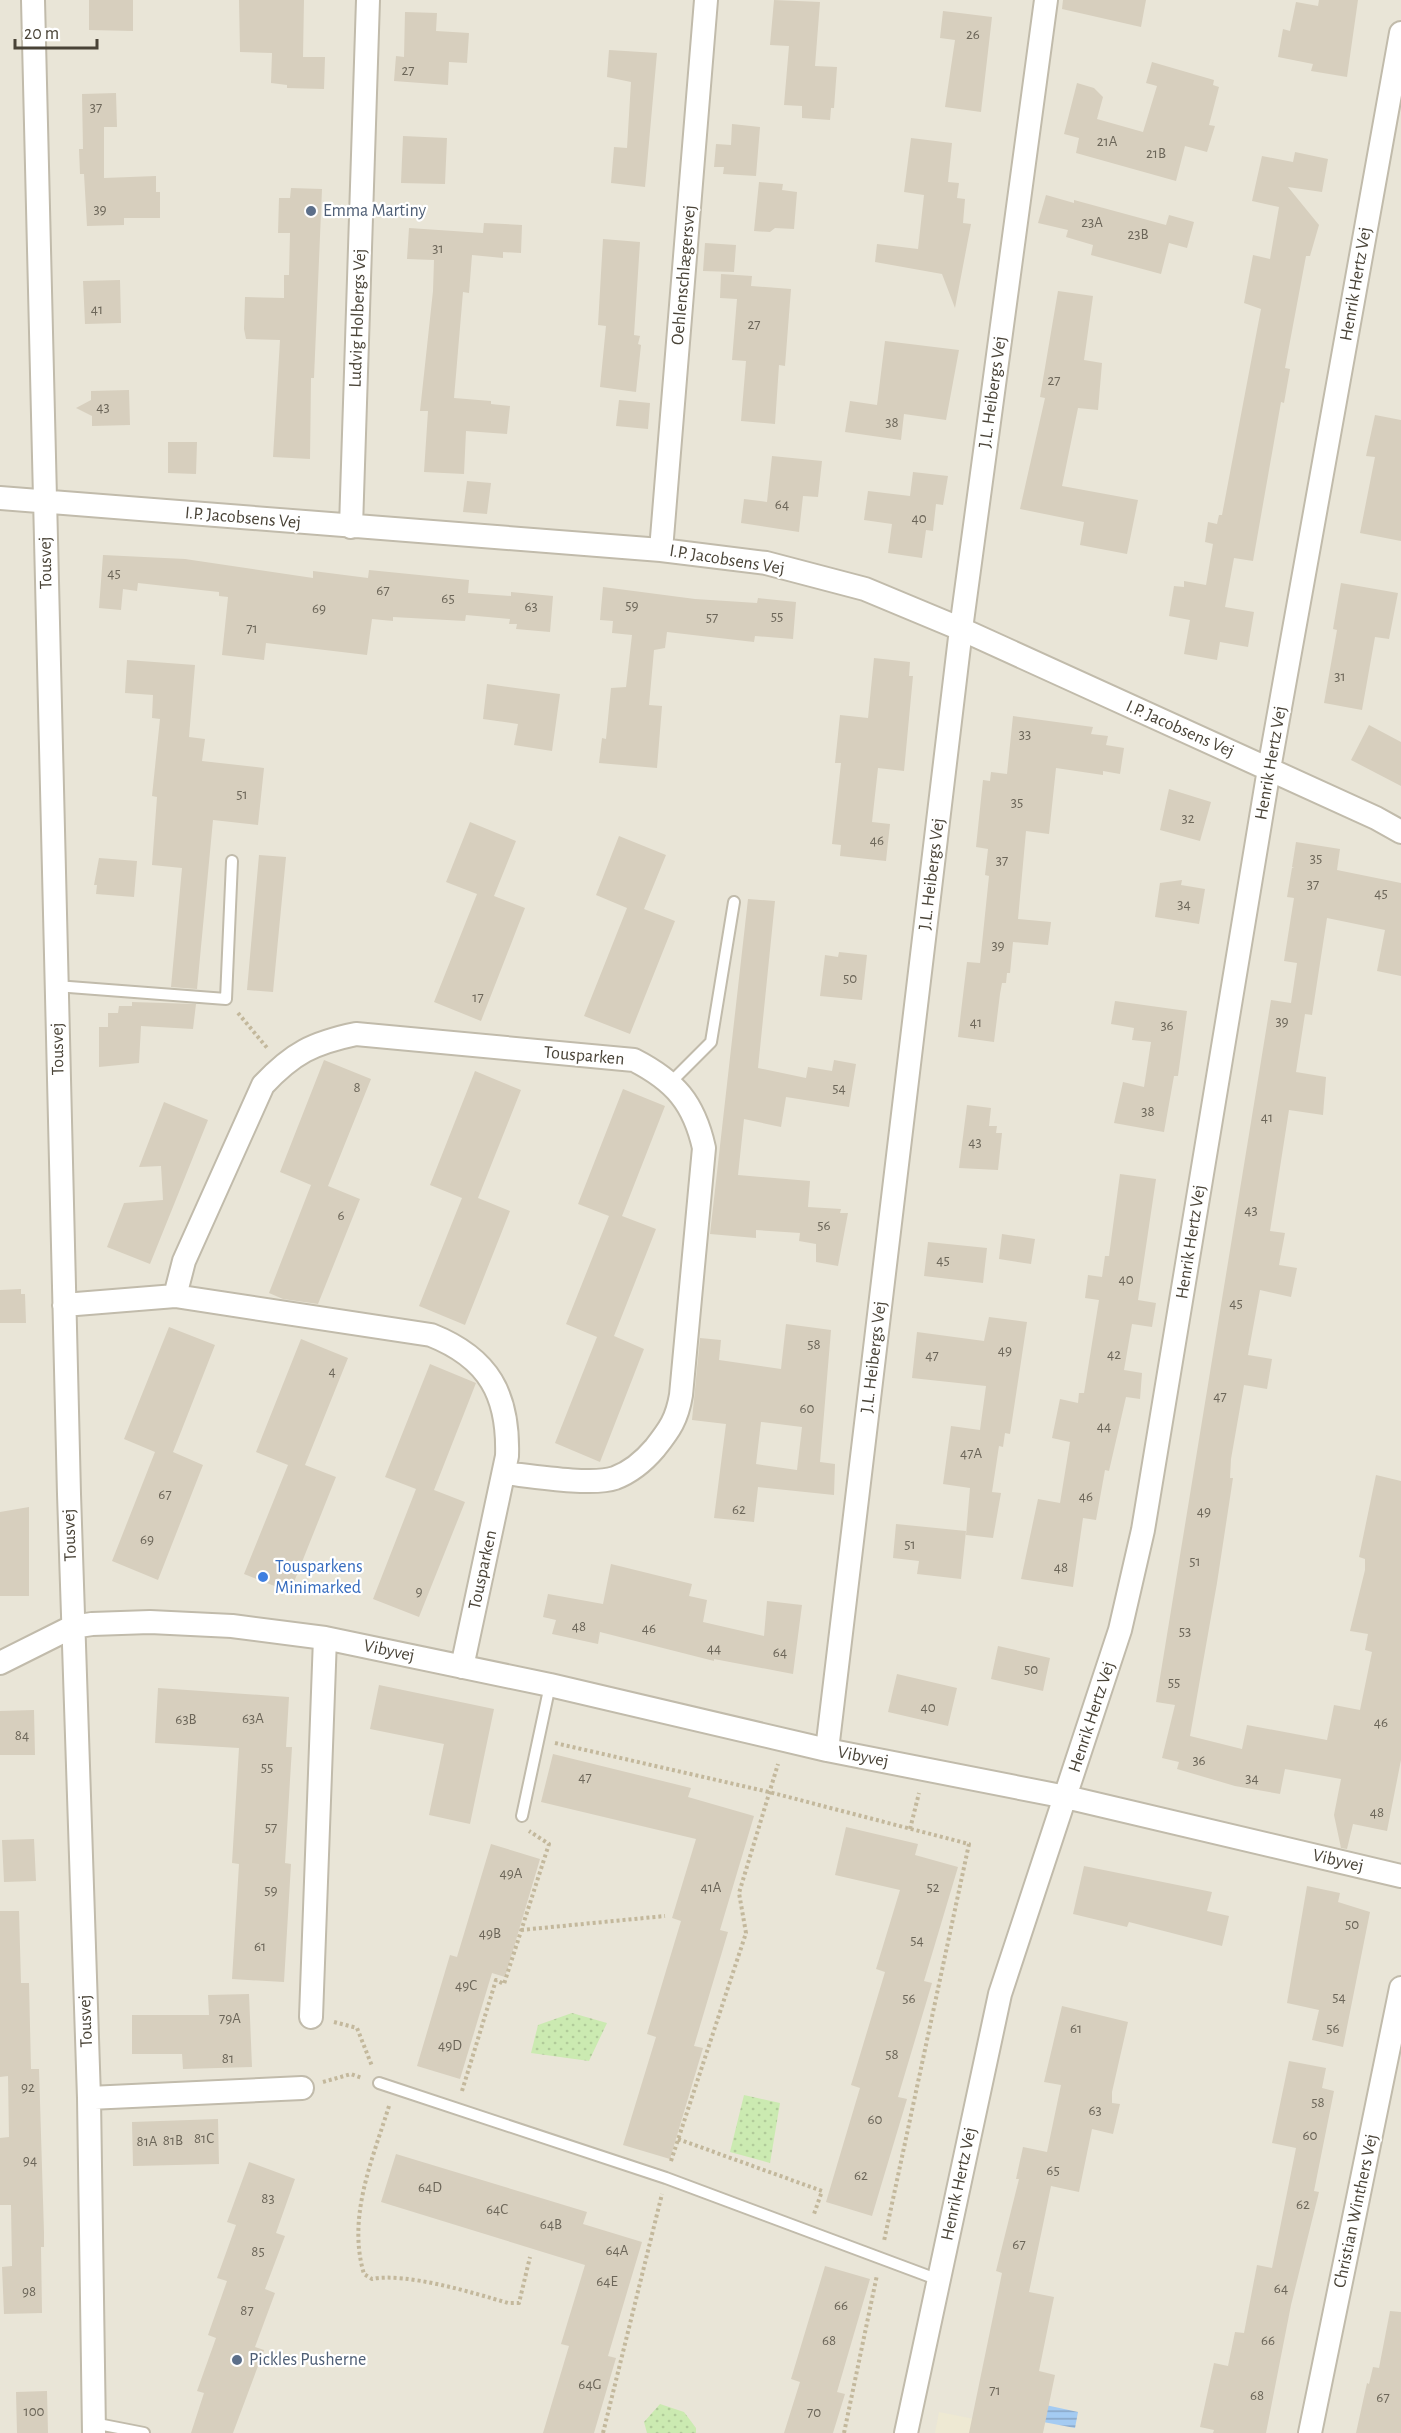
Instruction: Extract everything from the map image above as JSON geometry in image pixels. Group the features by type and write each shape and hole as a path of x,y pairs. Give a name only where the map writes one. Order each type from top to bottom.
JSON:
{"street":[{"name":"Tousvej","path":"33,0 72,1627 89,2098 94,2428"},
{"name":"Ludvig Holbergs Vej","path":"351,528 368,0"},
{"name":"Oehlenschlægersvej","path":"661,550 706,0"},
{"name":"J.L. Heibergs Vej","path":"827,1750 961,630 1046,0"},
{"name":"Henrik Hertz Vej","path":"906,2433 1000,1994 1120,1630 1143,1530 1269,769 1401,33"},
{"name":"I.P. Jacobsens Vej","path":"0,498 351,528 661,550 766,563 865,590 961,630 1376,818 1401,832"},
{"name":"Tousparken","path":"175,1296 184,1261 263,1085 282,1065 301,1051 324,1041 356,1034 634,1060 670,1083 687,1101 699,1125 704,1148 677,1418 649,1455 632,1470 612,1479 587,1480 504,1473"},
{"name":"Tousparken","path":"64,1305 175,1296 431,1335 456,1345 474,1359 491,1379 504,1407 508,1431 504,1473 462,1667"},
{"name":"Vibyvej","path":"0,1663 72,1627 150,1622 232,1626 325,1638 550,1685 827,1750 1066,1797 1401,1876"},
{"path":"311,2017 325,1638"},
{"name":"Christian Winthers Vej","path":"1310,2433 1401,1988"},
{"path":"89,2098 302,2088"}],"lane":[{"path":"56,986 226,999 232,861"},
{"path":"670,1083 711,1042 734,902"},
{"path":"522,1816 550,1685"},
{"path":"379,2083 666,2178 939,2280"},
{"path":"94,2428 144,2433"}],"path":[{"path":"226,999 282,1065"},
{"path":"539,1739 769,1792 969,1844 844,2433"},
{"path":"603,2433 666,2178 746,1933 739,1893 785,1740"},
{"path":"910,1829 925,1769"},
{"path":"457,2109 496,1980 504,1984 549,1844 530,1833 522,1816"},
{"path":"521,1930 665,1916"},
{"path":"311,2017 357,2028 379,2083"},
{"path":"302,2088 351,2074 379,2083"},
{"path":"394,2088 359,2204 358,2253 364,2274 372,2279 385,2276 440,2284 508,2303 519,2303 530,2257"},
{"path":"678,2139 822,2191 808,2231"}],"shaded area":[{"path":"0,0 1401,0 1401,2433 0,2433"},
{"path":"939,2412 1045,2433 935,2433"}],"green space":[{"path":"572,2013 607,2023 589,2061 531,2053 538,2025"},
{"path":"744,2095 780,2103 770,2163 730,2152"},
{"path":"660,2404 684,2412 696,2428 696,2433 647,2433 644,2422"}],"water":[{"path":"1041,2404 1078,2412 1075,2428 1038,2421"}],"building":[{"path":"89,0 133,0 133,31 89,30"},
{"path":"239,0 304,0 303,57 325,57 324,89 287,88 287,85 271,83 272,53 240,52"},
{"path":"774,0 820,2 815,66 837,67 834,108 831,108 830,120 802,118 802,106 784,105 789,46 770,45"},
{"path":"1063,0 1146,0 1141,27 1062,9"},
{"path":"1319,0 1358,0 1347,77 1311,71 1313,64 1278,57 1283,29 1290,31 1296,2 1318,6"},
{"path":"943,11 992,17 981,112 945,107 955,40 940,38"},
{"path":"405,12 437,13 436,31 469,33 467,63 449,62 448,85 394,81 396,56 404,57"},
{"path":"609,50 657,53 645,187 611,183 614,147 627,148 631,82 607,77"},
{"path":"1152,62 1214,80 1213,85 1219,87 1209,125 1215,126 1207,152 1185,146 1176,181 1076,153 1079,138 1064,134 1077,83 1094,88 1103,97 1097,119 1143,132 1157,86 1146,83"},
{"path":"116,93 117,127 104,127 104,178 156,176 156,192 160,192 160,218 124,218 124,225 87,226 84,174 80,174 79,149 83,149 82,94"},
{"path":"732,124 760,127 756,176 723,174 724,167 714,167 716,144 731,145"},
{"path":"403,136 447,138 445,184 401,183"},
{"path":"911,138 952,143 948,182 959,183 957,198 965,199 963,223 971,224 955,308 942,274 875,262 877,244 918,249 924,195 904,192"},
{"path":"1295,152 1328,159 1322,192 1288,187 1319,225 1310,256 1306,256 1285,368 1290,369 1284,403 1281,402 1253,561 1234,558 1225,607 1254,612 1248,647 1220,642 1217,660 1184,654 1190,620 1169,616 1174,586 1184,587 1184,581 1206,585 1213,544 1205,542 1208,522 1217,524 1219,515 1222,515 1261,309 1244,303 1253,255 1270,259 1279,207 1252,201 1262,156 1293,162"},
{"path":"759,182 783,184 782,190 797,192 794,229 775,228 770,232 754,231"},
{"path":"291,188 322,189 314,378 311,378 310,459 273,457 280,340 246,339 244,329 245,297 284,298 284,275 289,275 290,233 278,233 279,198 290,198"},
{"path":"1046,195 1074,203 1074,200 1166,225 1169,215 1194,222 1187,248 1169,243 1161,274 1091,255 1093,245 1066,237 1068,230 1038,223"},
{"path":"484,223 522,225 521,253 503,252 503,258 472,255 469,293 463,292 454,398 491,401 491,404 510,406 507,434 466,431 464,474 424,472 428,411 420,411 433,291 434,260 407,259 409,228 483,233"},
{"path":"603,239 640,242 634,335 640,336 638,344 641,345 636,392 600,387 606,326 598,325"},
{"path":"705,243 736,245 734,272 703,271"},
{"path":"721,274 752,276 751,286 791,289 785,366 779,365 775,424 741,421 746,361 732,360 737,299 720,298"},
{"path":"120,280 121,323 85,324 83,281"},
{"path":"1058,291 1093,296 1084,360 1102,363 1098,410 1078,408 1062,486 1138,500 1127,554 1080,545 1084,522 1020,509 1045,398 1040,397"},
{"path":"885,341 959,350 946,420 904,414 901,440 845,432 850,401 877,405"},
{"path":"129,390 130,425 92,426 92,416 76,408 91,400 91,391"},
{"path":"619,400 650,403 648,429 616,426"},
{"path":"1375,415 1401,420 1401,541 1360,533 1375,457 1366,456"},
{"path":"168,442 197,442 196,474 168,473"},
{"path":"772,456 822,461 818,497 803,496 799,532 741,523 744,499 767,502"},
{"path":"913,472 948,476 943,505 936,504 933,531 926,530 922,558 888,553 892,524 864,520 868,491 910,496"},
{"path":"467,481 491,483 487,514 463,512"},
{"path":"103,555 185,559 313,578 313,571 368,578 369,570 469,580 468,593 511,596 511,592 553,596 550,632 516,629 517,624 509,624 510,619 466,615 465,621 393,617 393,621 372,619 367,655 266,643 264,660 222,655 228,597 219,596 219,592 138,583 137,591 123,589 121,610 99,608"},
{"path":"1341,583 1398,593 1389,639 1375,637 1362,710 1324,703 1337,630 1333,629"},
{"path":"603,587 695,599 757,603 758,598 796,602 793,639 755,636 754,642 667,632 665,648 654,650 649,705 662,706 657,768 599,763 602,738 606,739 611,688 626,687 632,635 612,633 613,621 600,620"},
{"path":"874,658 910,662 909,676 913,676 904,771 878,768 872,822 890,824 886,861 840,856 841,845 832,844 841,763 835,763 840,715 868,718"},
{"path":"127,660 195,665 189,737 205,739 202,761 264,768 258,825 213,820 197,989 171,987 182,868 152,865 157,797 152,796 160,719 152,718 153,695 125,693"},
{"path":"487,684 560,694 552,751 514,745 518,724 483,719"},
{"path":"1013,716 1093,727 1091,734 1108,736 1106,745 1124,748 1120,774 1103,771 1103,775 1056,768 1049,834 1026,831 1018,919 1051,922 1048,945 1013,942 1010,973 1007,973 1006,983 1002,983 994,1042 958,1037 967,962 980,963 989,876 985,875 988,849 976,847 983,780 990,781 991,772 1007,774"},
{"path":"1369,725 1401,742 1401,786 1351,760"},
{"path":"1169,789 1211,802 1200,841 1160,830"},
{"path":"470,822 516,841 494,896 525,908 481,1021 434,1002 477,894 446,882"},
{"path":"619,836 666,855 644,909 675,921 630,1034 584,1016 627,908 596,895"},
{"path":"1296,842 1340,849 1337,870 1401,883 1401,976 1377,971 1385,930 1327,918 1312,1015 1305,1014 1296,1072 1326,1077 1323,1115 1289,1110 1270,1231 1285,1233 1279,1265 1297,1268 1291,1297 1260,1290 1248,1355 1272,1359 1267,1389 1244,1385 1231,1459 1230,1478 1233,1478 1217,1583 1190,1736 1242,1749 1247,1725 1327,1740 1334,1705 1360,1710 1372,1652 1365,1650 1368,1634 1350,1631 1365,1570 1365,1559 1359,1557 1376,1475 1401,1481 1401,1760 1387,1831 1353,1824 1347,1849 1341,1848 1334,1815 1341,1779 1285,1769 1280,1794 1235,1786 1177,1769 1179,1762 1162,1758 1175,1705 1156,1702 1271,1000 1291,1003 1297,963 1284,961 1294,898 1287,897 1292,868 1294,868 1292,867"},
{"path":"259,855 286,857 273,992 247,990"},
{"path":"99,858 137,861 134,897 96,894 97,885 94,885"},
{"path":"1182,880 1181,885 1205,889 1199,924 1155,917 1160,883"},
{"path":"748,899 775,901 758,1068 806,1078 808,1067 832,1071 834,1060 856,1064 849,1107 786,1097 781,1127 744,1119 738,1175 810,1181 808,1207 841,1209 840,1213 848,1213 838,1266 816,1262 816,1244 799,1241 800,1233 756,1230 756,1238 710,1234"},
{"path":"839,952 867,955 862,1000 820,996 825,955 838,957"},
{"path":"1115,1001 1187,1011 1178,1076 1174,1076 1164,1132 1114,1123 1123,1082 1144,1087 1151,1042 1132,1040 1134,1028 1111,1024"},
{"path":"132,1002 196,1004 193,1029 141,1026 139,1063 99,1067 99,1027 108,1027 108,1013 118,1013 119,1006 132,1006"},
{"path":"324,1060 371,1079 328,1186 360,1199 318,1304 283,1299 269,1293 311,1185 280,1172"},
{"path":"475,1071 521,1090 478,1198 510,1211 465,1325 419,1306 462,1198 430,1185"},
{"path":"623,1089 665,1106 622,1216 656,1229 614,1336 644,1349 600,1462 555,1443 597,1337 566,1324 609,1216 578,1204"},
{"path":"164,1102 208,1120 150,1264 107,1247 124,1203 163,1200 161,1166 139,1167"},
{"path":"967,1105 991,1108 989,1126 997,1126 996,1133 1002,1133 998,1170 959,1168"},
{"path":"1120,1174 1156,1179 1138,1300 1156,1303 1152,1327 1132,1324 1124,1370 1142,1373 1140,1399 1126,1397 1109,1471 1105,1470 1096,1520 1083,1518 1073,1587 1021,1579 1038,1499 1060,1503 1070,1442 1052,1438 1060,1399 1078,1403 1079,1393 1084,1393 1099,1300 1085,1298 1088,1275 1102,1277 1105,1256 1109,1256"},
{"path":"1002,1234 1035,1239 1031,1264 999,1259"},
{"path":"928,1242 987,1248 983,1283 924,1276"},
{"path":"21,1289 21,1294 25,1294 26,1323 0,1323 0,1290"},
{"path":"989,1317 1027,1322 1010,1434 1005,1433 1003,1447 999,1446 992,1492 1001,1493 993,1538 966,1535 970,1488 943,1484 951,1426 980,1430 986,1386 912,1378 917,1332 984,1341"},
{"path":"786,1324 831,1330 820,1462 835,1464 834,1495 758,1487 754,1522 714,1518 726,1424 692,1420 700,1338 721,1340 719,1360 781,1369","holes":["761,1422 802,1427 797,1470 756,1464"]},
{"path":"169,1327 215,1345 173,1452 203,1465 158,1580 112,1561 155,1452 124,1439"},
{"path":"301,1339 348,1358 305,1465 336,1477 290,1592 244,1574 288,1465 256,1452"},
{"path":"430,1364 476,1383 434,1490 465,1502 419,1617 373,1599 416,1489 385,1477"},
{"path":"29,1507 29,1596 0,1596 0,1512"},
{"path":"896,1524 966,1531 961,1579 917,1574 919,1561 893,1558"},
{"path":"611,1564 692,1584 689,1596 707,1600 703,1622 764,1636 767,1601 802,1605 793,1674 714,1659 714,1661 600,1632 598,1644 552,1634 556,1620 543,1617 548,1594 603,1604"},
{"path":"998,1646 1050,1658 1043,1691 991,1679"},
{"path":"897,1674 957,1688 948,1726 888,1712"},
{"path":"379,1685 494,1709 470,1824 429,1815 444,1744 370,1729"},
{"path":"158,1688 289,1697 286,1747 292,1747 285,1863 291,1864 284,1982 232,1979 239,1864 232,1863 239,1748 155,1743"},
{"path":"34,1710 35,1755 0,1755 0,1711"},
{"path":"553,1754 691,1788 688,1797 754,1816 720,1930 728,1932 694,2046 703,2048 670,2159 623,2145 656,2037 647,2034 681,1921 672,1918 696,1839 541,1802"},
{"path":"846,1827 918,1844 915,1855 958,1867 924,1981 932,1983 898,2097 907,2099 872,2216 826,2202 860,2088 851,2085 885,1972 876,1969 900,1890 835,1875"},
{"path":"34,1839 36,1881 4,1882 2,1840"},
{"path":"491,1844 540,1859 505,1977 492,1973 460,2079 417,2066 450,1955 457,1957"},
{"path":"1084,1866 1212,1892 1207,1911 1229,1916 1222,1946 1129,1922 1127,1927 1073,1914"},
{"path":"1307,1886 1340,1893 1338,1902 1370,1912 1343,2047 1312,2040 1319,2010 1287,2003"},
{"path":"0,1911 19,1911 21,1983 29,1983 31,2069 39,2069 44,2233 44,2247 41,2247 42,2313 4,2314 2,2267 12,2266 11,2205 0,2205 0,2138 9,2137 8,2076 0,2077"},
{"path":"249,1994 252,2067 183,2069 182,2054 132,2054 132,2015 209,2015 208,1995"},
{"path":"1062,2006 1128,2022 1112,2092 1112,2103 1120,2104 1113,2134 1092,2129 1079,2192 1051,2186 1029,2292 1054,2297 1039,2371 1055,2375 1043,2433 969,2433 1002,2273 996,2271 1019,2179 1016,2179 1023,2147 1047,2152 1061,2085 1044,2082"},
{"path":"1289,2061 1326,2068 1322,2088 1334,2091 1314,2191 1319,2192 1291,2305 1266,2433 1213,2433 1214,2430 1200,2427 1214,2363 1228,2366 1235,2332 1244,2333 1257,2265 1272,2268 1296,2148 1272,2143"},
{"path":"218,2119 219,2164 133,2166 132,2122"},
{"path":"396,2154 587,2212 583,2224 642,2242 608,2356 616,2358 594,2433 543,2433 569,2346 561,2344 585,2265 381,2202"},
{"path":"249,2162 295,2179 276,2233 285,2236 265,2289 275,2293 255,2347 264,2350 233,2433 191,2433 204,2393 197,2391 216,2338 208,2335 227,2281 217,2278 236,2225 227,2222"},
{"path":"825,2266 870,2279 837,2392 845,2394 833,2433 784,2433 800,2382 791,2379"},
{"path":"1390,2311 1401,2312 1401,2433 1356,2433 1367,2383 1369,2384 1373,2367 1379,2368"},
{"path":"47,2391 48,2433 17,2433 16,2392"}],"place":[{"name":"Emma Martiny","path":"311,211"},
{"name":"Tousparkens Minimarked","path":"263,1577"},
{"name":"Pickles Pusherne","path":"237,2360"}]}
